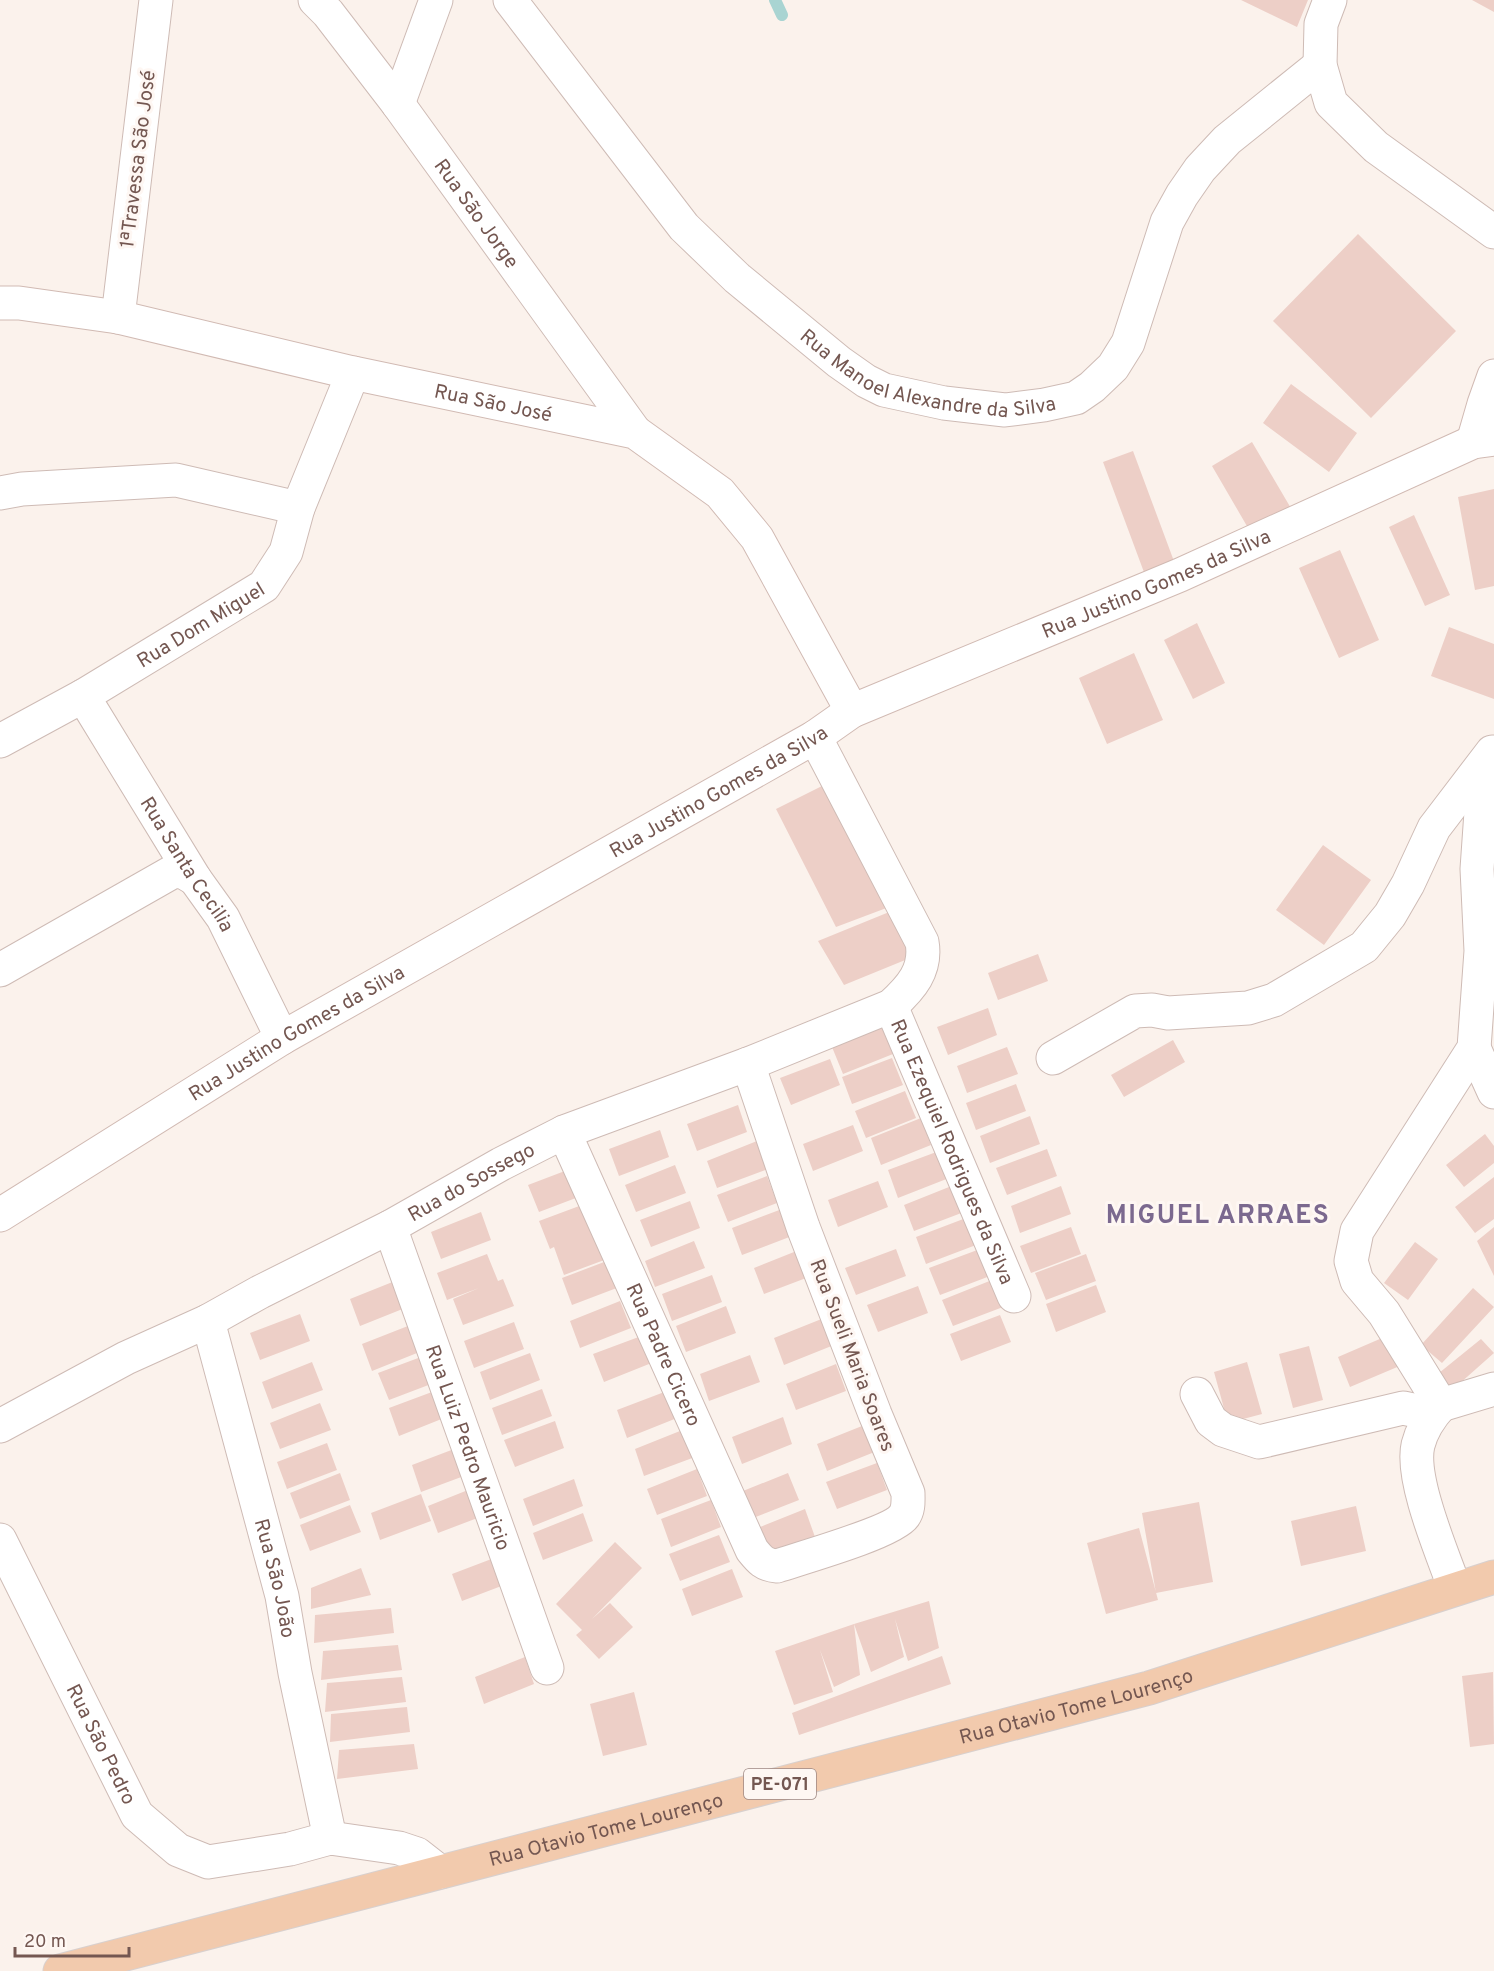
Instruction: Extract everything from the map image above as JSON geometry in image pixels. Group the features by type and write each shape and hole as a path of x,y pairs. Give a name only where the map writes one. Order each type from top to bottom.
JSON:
{"main road":[{"name":"Rua Otavio Tome Lourenço","path":"60,1971 1149,1688 1494,1576"}],"street":[{"name":"1ªTravessa São José","path":"118,317 156,0"},
{"name":"Rua São Jorge","path":"315,0 328,13 398,104 635,432"},
{"path":"398,104 436,0"},
{"name":"Rua Manoel Alexandre da Silva","path":"510,0 684,227 737,278 839,362 884,390 944,403 1005,410 1076,398 1092,387 1113,367 1128,344 1167,222 1182,195 1200,170 1227,140 1320,65"},
{"path":"1330,0 1321,24 1320,65 1331,104 1376,147 1494,232"},
{"name":"Rua São José","path":"0,303 19,303 118,317 353,373 635,432 720,493 757,538 852,711"},
{"name":"Rua Dom Miguel","path":"0,741 83,696 264,586 286,552 297,508 353,373"},
{"path":"1484,441 1492,389"},
{"name":"Rua Justino Gomes da Silva","path":"0,1215 282,1038 816,737 852,711 1180,575 1484,441"},
{"path":"0,493 22,489 176,480 297,508"},
{"name":"Rua Santa Cecilia","path":"83,696 195,879 223,918 282,1038"},
{"name":"Rua do Sossego","path":"0,1426 126,1358 208,1321 260,1292 390,1227 501,1164 564,1132 748,1064 891,1006 907,992 916,980 924,954 922,942 816,737"},
{"path":"1053,1058 1135,1011 1152,1010 1168,1013 1248,1008 1274,1000 1364,947 1390,915 1408,884 1434,828 1494,749"},
{"path":"1494,769 1481,812 1478,857 1481,951 1474,1048 1494,1092"},
{"path":"0,970 174,871 183,872 195,879"},
{"name":"Rua Ezequiel Rodrigues da Silva","path":"891,1006 1014,1296"},
{"path":"1436,1410 1384,1313 1357,1281 1351,1261 1357,1232 1474,1048"},
{"name":"Rua Sueli Maria Soares","path":"748,1064 803,1227 908,1493 909,1505 905,1515 887,1529 777,1566"},
{"name":"Rua Padre Cicero","path":"564,1132 752,1550 766,1565 777,1566"},
{"name":"Rua Luiz Pedro Mauricio","path":"390,1227 547,1668"},
{"name":"Rua São João","path":"208,1321 282,1596 295,1673 330,1838"},
{"path":"1197,1394 1211,1421 1223,1430 1259,1442 1403,1408 1436,1410 1494,1389"},
{"path":"1436,1410 1427,1422 1418,1448 1419,1483 1455,1589"},
{"name":"Rua São Pedro","path":"0,1540 137,1815 178,1850 208,1862 290,1848 330,1838 399,1848 417,1854 440,1872"}],"building":[{"path":"1241,0 1308,0 1297,27"},
{"path":"1472,0 1494,0 1494,12"},
{"path":"1358,234 1456,331 1371,418 1273,321"},
{"path":"1291,384 1357,433 1329,472 1263,423"},
{"path":"1252,442 1292,510 1251,533 1212,466"},
{"path":"1133,451 1178,572 1148,583 1103,462"},
{"path":"1494,489 1494,586 1475,590 1458,497"},
{"path":"1414,515 1450,595 1425,606 1389,527"},
{"path":"1340,550 1379,640 1339,658 1299,568"},
{"path":"1197,623 1225,683 1193,699 1164,640"},
{"path":"1449,627 1494,644 1494,699 1431,676"},
{"path":"1134,653 1163,720 1107,744 1079,678"},
{"path":"834,780 897,904 836,927 776,809"},
{"path":"1323,845 1371,880 1324,945 1276,910"},
{"path":"899,908 915,956 844,985 818,941"},
{"path":"1038,954 1048,981 998,1000 988,973"},
{"path":"988,1008 997,1035 948,1055 937,1027"},
{"path":"882,1028 893,1054 843,1074 832,1047"},
{"path":"1173,1040 1185,1062 1124,1097 1111,1075"},
{"path":"1007,1047 1018,1074 967,1093 957,1066"},
{"path":"892,1058 903,1085 852,1104 842,1077"},
{"path":"830,1059 840,1085 791,1105 780,1078"},
{"path":"1016,1084 1026,1111 976,1130 966,1103"},
{"path":"905,1091 916,1118 866,1138 855,1111"},
{"path":"738,1105 747,1132 697,1151 687,1124"},
{"path":"1030,1116 1040,1144 990,1163 980,1136"},
{"path":"921,1118 931,1145 881,1165 871,1138"},
{"path":"853,1125 863,1151 813,1171 803,1144"},
{"path":"660,1130 669,1157 619,1176 609,1149"},
{"path":"1485,1134 1494,1146 1494,1163 1464,1187 1446,1165"},
{"path":"757,1141 768,1169 717,1188 707,1161"},
{"path":"1047,1149 1057,1176 1007,1195 996,1168"},
{"path":"939,1151 949,1178 898,1198 888,1170"},
{"path":"675,1165 686,1193 636,1212 625,1185"},
{"path":"578,1166 589,1193 539,1212 528,1185"},
{"path":"767,1176 777,1203 728,1222 717,1195"},
{"path":"1494,1177 1494,1219 1475,1233 1455,1207"},
{"path":"878,1181 888,1207 838,1227 828,1200"},
{"path":"954,1185 964,1212 914,1231 904,1205"},
{"path":"1061,1186 1071,1214 1020,1233 1011,1206"},
{"path":"690,1201 700,1228 651,1247 640,1220"},
{"path":"590,1202 615,1256 564,1275 554,1247 550,1249 539,1221"},
{"path":"782,1209 792,1236 742,1255 732,1228"},
{"path":"481,1212 491,1240 441,1259 431,1232"},
{"path":"966,1218 976,1245 926,1264 916,1237"},
{"path":"1071,1227 1081,1254 1031,1273 1020,1246"},
{"path":"1494,1227 1494,1276 1477,1241"},
{"path":"694,1241 705,1268 655,1287 645,1261"},
{"path":"1415,1242 1438,1259 1408,1300 1384,1283"},
{"path":"804,1248 814,1275 764,1294 754,1268"},
{"path":"896,1249 906,1276 856,1295 845,1268"},
{"path":"980,1249 990,1276 940,1295 929,1268"},
{"path":"487,1254 498,1281 503,1279 514,1306 463,1325 453,1299 479,1288 447,1300 437,1273"},
{"path":"1086,1254 1096,1281 1046,1300 1035,1273"},
{"path":"612,1259 622,1286 572,1305 562,1278"},
{"path":"712,1275 722,1302 672,1321 662,1294"},
{"path":"400,1279 410,1306 360,1326 350,1299"},
{"path":"992,1280 1003,1307 953,1326 942,1300"},
{"path":"1096,1285 1106,1312 1056,1332 1046,1304"},
{"path":"918,1286 928,1313 878,1332 867,1305"},
{"path":"1473,1288 1494,1307 1442,1363 1421,1345"},
{"path":"620,1301 631,1328 580,1348 570,1321"},
{"path":"726,1306 736,1333 686,1352 676,1326"},
{"path":"300,1314 310,1341 260,1360 250,1333"},
{"path":"1000,1315 1011,1342 961,1361 950,1334"},
{"path":"824,1318 834,1345 784,1365 774,1338"},
{"path":"514,1322 524,1349 474,1368 464,1341"},
{"path":"413,1324 422,1351 372,1371 362,1344"},
{"path":"644,1335 654,1362 604,1382 593,1354"},
{"path":"1389,1335 1402,1365 1350,1387 1338,1357"},
{"path":"1481,1339 1494,1353 1450,1392 1439,1373"},
{"path":"1309,1346 1323,1400 1293,1408 1279,1354"},
{"path":"530,1353 540,1380 490,1400 480,1372"},
{"path":"429,1354 439,1381 389,1400 378,1373"},
{"path":"750,1355 760,1382 709,1401 700,1374"},
{"path":"312,1362 323,1390 272,1409 262,1382"},
{"path":"1247,1362 1262,1414 1228,1423 1214,1372"},
{"path":"836,1364 846,1391 796,1410 786,1384"},
{"path":"440,1389 449,1416 399,1436 389,1408"},
{"path":"542,1389 552,1416 502,1435 492,1408"},
{"path":"667,1391 677,1418 627,1438 617,1410"},
{"path":"320,1403 331,1430 280,1449 270,1423"},
{"path":"783,1417 792,1444 742,1464 732,1437"},
{"path":"555,1421 564,1448 515,1467 504,1440"},
{"path":"867,1424 877,1451 827,1471 817,1444"},
{"path":"685,1429 695,1457 644,1476 635,1449"},
{"path":"327,1443 337,1470 287,1489 277,1462"},
{"path":"462,1446 472,1473 421,1492 412,1465"},
{"path":"877,1463 887,1490 837,1509 826,1482"},
{"path":"697,1469 707,1496 657,1515 647,1489"},
{"path":"340,1473 350,1500 300,1519 290,1493"},
{"path":"788,1473 799,1500 748,1520 738,1493"},
{"path":"574,1479 583,1506 533,1526 523,1499"},
{"path":"478,1486 488,1514 438,1533 428,1506"},
{"path":"421,1494 431,1521 380,1540 371,1513"},
{"path":"711,1500 721,1527 671,1547 661,1519"},
{"path":"1199,1502 1213,1582 1156,1593 1142,1513"},
{"path":"350,1505 361,1532 310,1551 300,1525"},
{"path":"1356,1506 1366,1551 1301,1566 1291,1521"},
{"path":"805,1509 815,1537 765,1556 755,1529"},
{"path":"583,1513 593,1541 543,1560 533,1533"},
{"path":"1139,1528 1158,1600 1106,1614 1087,1543"},
{"path":"719,1535 730,1562 680,1581 669,1554"},
{"path":"615,1542 642,1568 592,1619 610,1603 633,1627 599,1659 576,1635 582,1630 556,1604"},
{"path":"502,1555 512,1582 462,1601 452,1574"},
{"path":"361,1568 371,1595 311,1609 311,1588"},
{"path":"732,1569 743,1597 692,1616 682,1589"},
{"path":"929,1601 939,1648 908,1661 895,1619 904,1657 871,1672 854,1624"},
{"path":"391,1608 394,1633 314,1643 315,1615"},
{"path":"854,1624 860,1675 834,1687 820,1650 833,1692 794,1705 775,1651"},
{"path":"398,1645 402,1670 321,1680 323,1651"},
{"path":"942,1656 951,1684 799,1735 792,1713"},
{"path":"525,1657 534,1684 484,1704 475,1677"},
{"path":"1493,1672 1494,1744 1470,1747 1462,1676"},
{"path":"402,1677 406,1702 325,1712 327,1683"},
{"path":"634,1692 647,1745 603,1756 590,1704"},
{"path":"407,1707 410,1732 330,1742 331,1714"},
{"path":"414,1744 418,1769 337,1779 339,1750"}],"waterway":[{"path":"775,0 782,15"}],"district":[{"name":"MIGUEL ARRAES","path":"1218,1214"}]}
